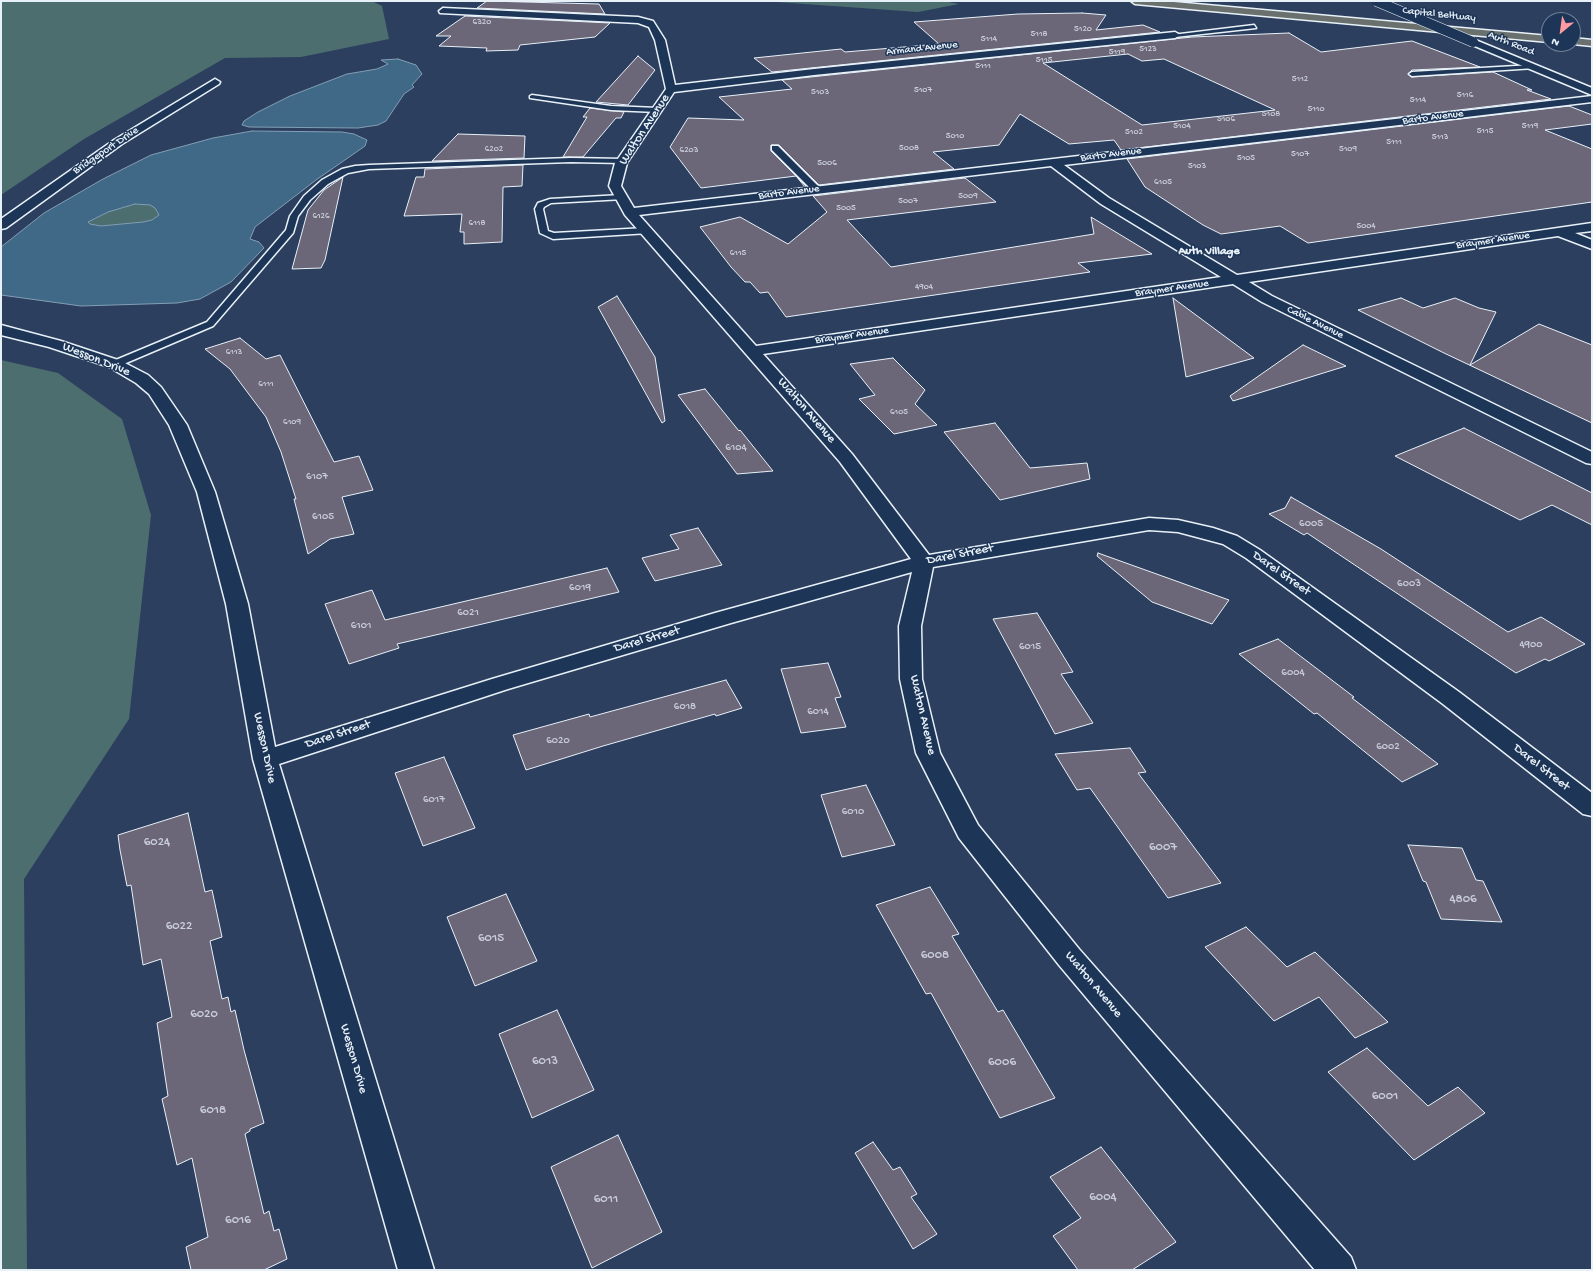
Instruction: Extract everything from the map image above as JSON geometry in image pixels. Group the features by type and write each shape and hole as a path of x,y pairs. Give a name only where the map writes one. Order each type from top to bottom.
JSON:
{"highway":[{"name":"Capital Beltway","path":"1134,1 1541,37"},
{"name":"Capital Beltway","path":"1366,7 1428,12"},
{"path":"1581,42 1592,43"}],"street":[{"name":"Auth Road","path":"1376,1 1592,92"},
{"name":"Walton Avenue","path":"443,11 610,18 638,20 650,23 653,26 660,40 671,89 623,161 615,186 646,231 846,458 924,562 910,626 911,679 928,753 968,831 1068,957 1338,1270"},
{"name":"Armand Avenue","path":"671,89 814,72 1175,35"},
{"name":"Bridgeport Drive","path":"1,225 118,142 215,82"},
{"name":"Barto Avenue","path":"626,204 816,189 1592,99"},
{"name":"Cable Avenue","path":"1053,162 1105,201 1267,299 1592,459"},
{"name":"Braymer Avenue","path":"752,351 1592,227"},
{"path":"1558,232 1592,245"},
{"name":"Wesson Drive","path":"1,330 55,344 115,364 142,379 155,391 178,425 206,492 237,604 265,759 416,1270"},
{"name":"Darel Street","path":"265,759 500,684 723,618 924,562 1149,524 1199,530 1230,540 1309,594 1445,694 1592,807"}],"lane":[{"path":"1175,35 1254,27"},
{"path":"1412,74 1533,66"},
{"path":"532,97 593,106 657,110"},
{"path":"775,148 816,189"},
{"path":"115,364 210,324 290,231 294,216 307,198 325,182 345,171 355,168 369,167 437,166 571,160 623,161"},
{"path":"626,204 550,201 541,205 539,210 544,234 553,236 646,231"}],"green space":[{"path":"1,1 372,1 382,6 389,39 301,57 225,58 84,139 1,195"},
{"path":"762,1 943,1 959,4 918,12"},
{"path":"135,204 150,205 155,208 159,215 152,220 143,222 101,226 90,224 88,222 108,212"},
{"path":"1,360 58,373 122,419 151,515 129,719 24,879 27,1270 1,1270"}],"water":[{"path":"398,59 416,65 422,74 412,85 414,87 404,94 386,121 378,125 358,128 249,127 242,125 244,121 258,112 290,96 347,74 377,69 388,64 381,60"},
{"path":"252,131 342,132 354,134 367,140 365,146 316,180 255,227 250,239 259,242 264,248 231,282 200,299 177,303 81,306 1,295 1,247 44,213 103,179 151,155 213,138","holes":["135,204 150,205 155,208 159,215 152,220 101,226 90,224 88,222 108,212"]}],"building":[{"path":"487,1 599,4 605,14 477,8"},
{"path":"1082,13 1106,15 1096,30 1143,25 1160,32 772,72 754,58 841,49 845,52 939,44 914,22 1018,14"},
{"path":"465,16 610,23 595,37 520,45 518,50 486,51 487,48 439,46 451,36 436,36"},
{"path":"1289,33 1321,52 1412,41 1480,67 1412,70 1408,74 1411,77 1493,72 1532,90 1527,90 1551,99 1121,150 1114,140 1069,144 1020,114 999,145 933,152 954,169 819,185 779,145 771,145 771,151 796,176 701,188 670,147 688,118 744,120 719,97 792,89 782,80 1192,37","holes":["1128,54 1142,61 1164,59 1275,110 1142,125 1043,63"]},
{"path":"638,56 655,70 628,105 596,102"},
{"path":"1569,106 1592,115 1592,124 1545,130 1592,149 1592,202 1308,243 1280,226 1221,234 1203,225 1145,187 1127,159"},
{"path":"590,108 624,112 621,118 616,118 583,157 563,157 587,117 583,117"},
{"path":"458,134 525,136 524,158 432,161"},
{"path":"523,165 522,186 503,187 502,242 464,244 464,232 460,232 462,214 404,216 416,177 424,177 425,169"},
{"path":"343,177 325,260 321,268 292,269 308,210 324,190"},
{"path":"965,178 996,202 847,220 891,267 1094,234 1091,217 1152,254 1078,263 1090,272 786,317 768,292 760,293 750,282 745,282 731,267 700,227 740,217 788,244 827,212 813,196"},
{"path":"617,296 655,357 665,421 662,423 598,307"},
{"path":"1173,298 1254,358 1186,377"},
{"path":"1401,298 1423,308 1455,298 1479,308 1496,312 1470,365 1539,324 1592,345 1592,423 1444,353 1358,310"},
{"path":"240,338 266,359 280,355 334,462 359,456 373,490 342,497 354,534 330,539 308,554 294,499 296,499 281,452 266,417 230,369 205,349"},
{"path":"1303,345 1346,366 1233,401 1230,396"},
{"path":"893,358 925,390 915,404 937,425 894,434 859,399 875,395 850,364"},
{"path":"705,389 773,471 737,474 678,395"},
{"path":"995,423 1030,468 1087,463 1090,479 1000,500 944,432"},
{"path":"1464,428 1592,493 1592,525 1552,505 1520,520 1395,456"},
{"path":"1291,497 1381,549 1508,632 1541,617 1585,644 1549,661 1545,659 1516,673 1307,533 1304,535 1269,514 1285,508"},
{"path":"698,528 722,565 655,581 642,558 679,549 670,535"},
{"path":"1098,553 1229,600 1212,624 1152,602 1097,556"},
{"path":"607,568 619,592 397,644 399,648 349,664 325,604 372,590 385,620"},
{"path":"1037,613 1073,672 1061,674 1093,723 1055,734 993,619"},
{"path":"1278,639 1438,764 1402,782 1317,713 1314,714 1239,654"},
{"path":"828,663 841,697 835,698 846,727 801,733 781,669"},
{"path":"726,680 742,708 716,716 715,714 603,746 526,770 513,735 589,714 590,717"},
{"path":"1130,748 1146,772 1138,773 1221,883 1168,898 1090,788 1077,790 1055,754"},
{"path":"444,757 475,828 423,846 395,773"},
{"path":"866,785 895,845 842,857 821,795"},
{"path":"188,813 205,892 212,890 222,937 210,941 222,999 228,997 231,1012 235,1010 244,1050 264,1123 250,1129 250,1131 245,1134 264,1214 269,1211 274,1231 279,1229 287,1259 264,1270 191,1270 186,1247 208,1237 192,1158 177,1165 162,1099 168,1096 157,1023 172,1017 161,959 143,965 131,885 127,886 118,835"},
{"path":"1408,845 1462,848 1476,880 1483,881 1502,922 1441,919 1426,882 1423,881"},
{"path":"930,887 959,934 952,936 998,1012 1003,1010 1055,1098 1000,1118 931,993 926,994 876,905"},
{"path":"506,894 537,961 475,986 447,917"},
{"path":"1246,927 1287,967 1315,952 1388,1022 1355,1038 1319,997 1274,1021 1205,947"},
{"path":"557,1010 594,1090 532,1118 499,1034"},
{"path":"1367,1048 1428,1106 1458,1087 1485,1113 1414,1160 1328,1072"},
{"path":"618,1135 662,1232 592,1268 551,1167"},
{"path":"873,1142 893,1170 900,1167 917,1194 911,1197 937,1234 913,1249 855,1153"},
{"path":"1101,1147 1176,1242 1132,1270 1078,1270 1053,1236 1081,1218 1050,1177"}],"district":[{"name":"Auth Village","path":"1209,252"}]}
